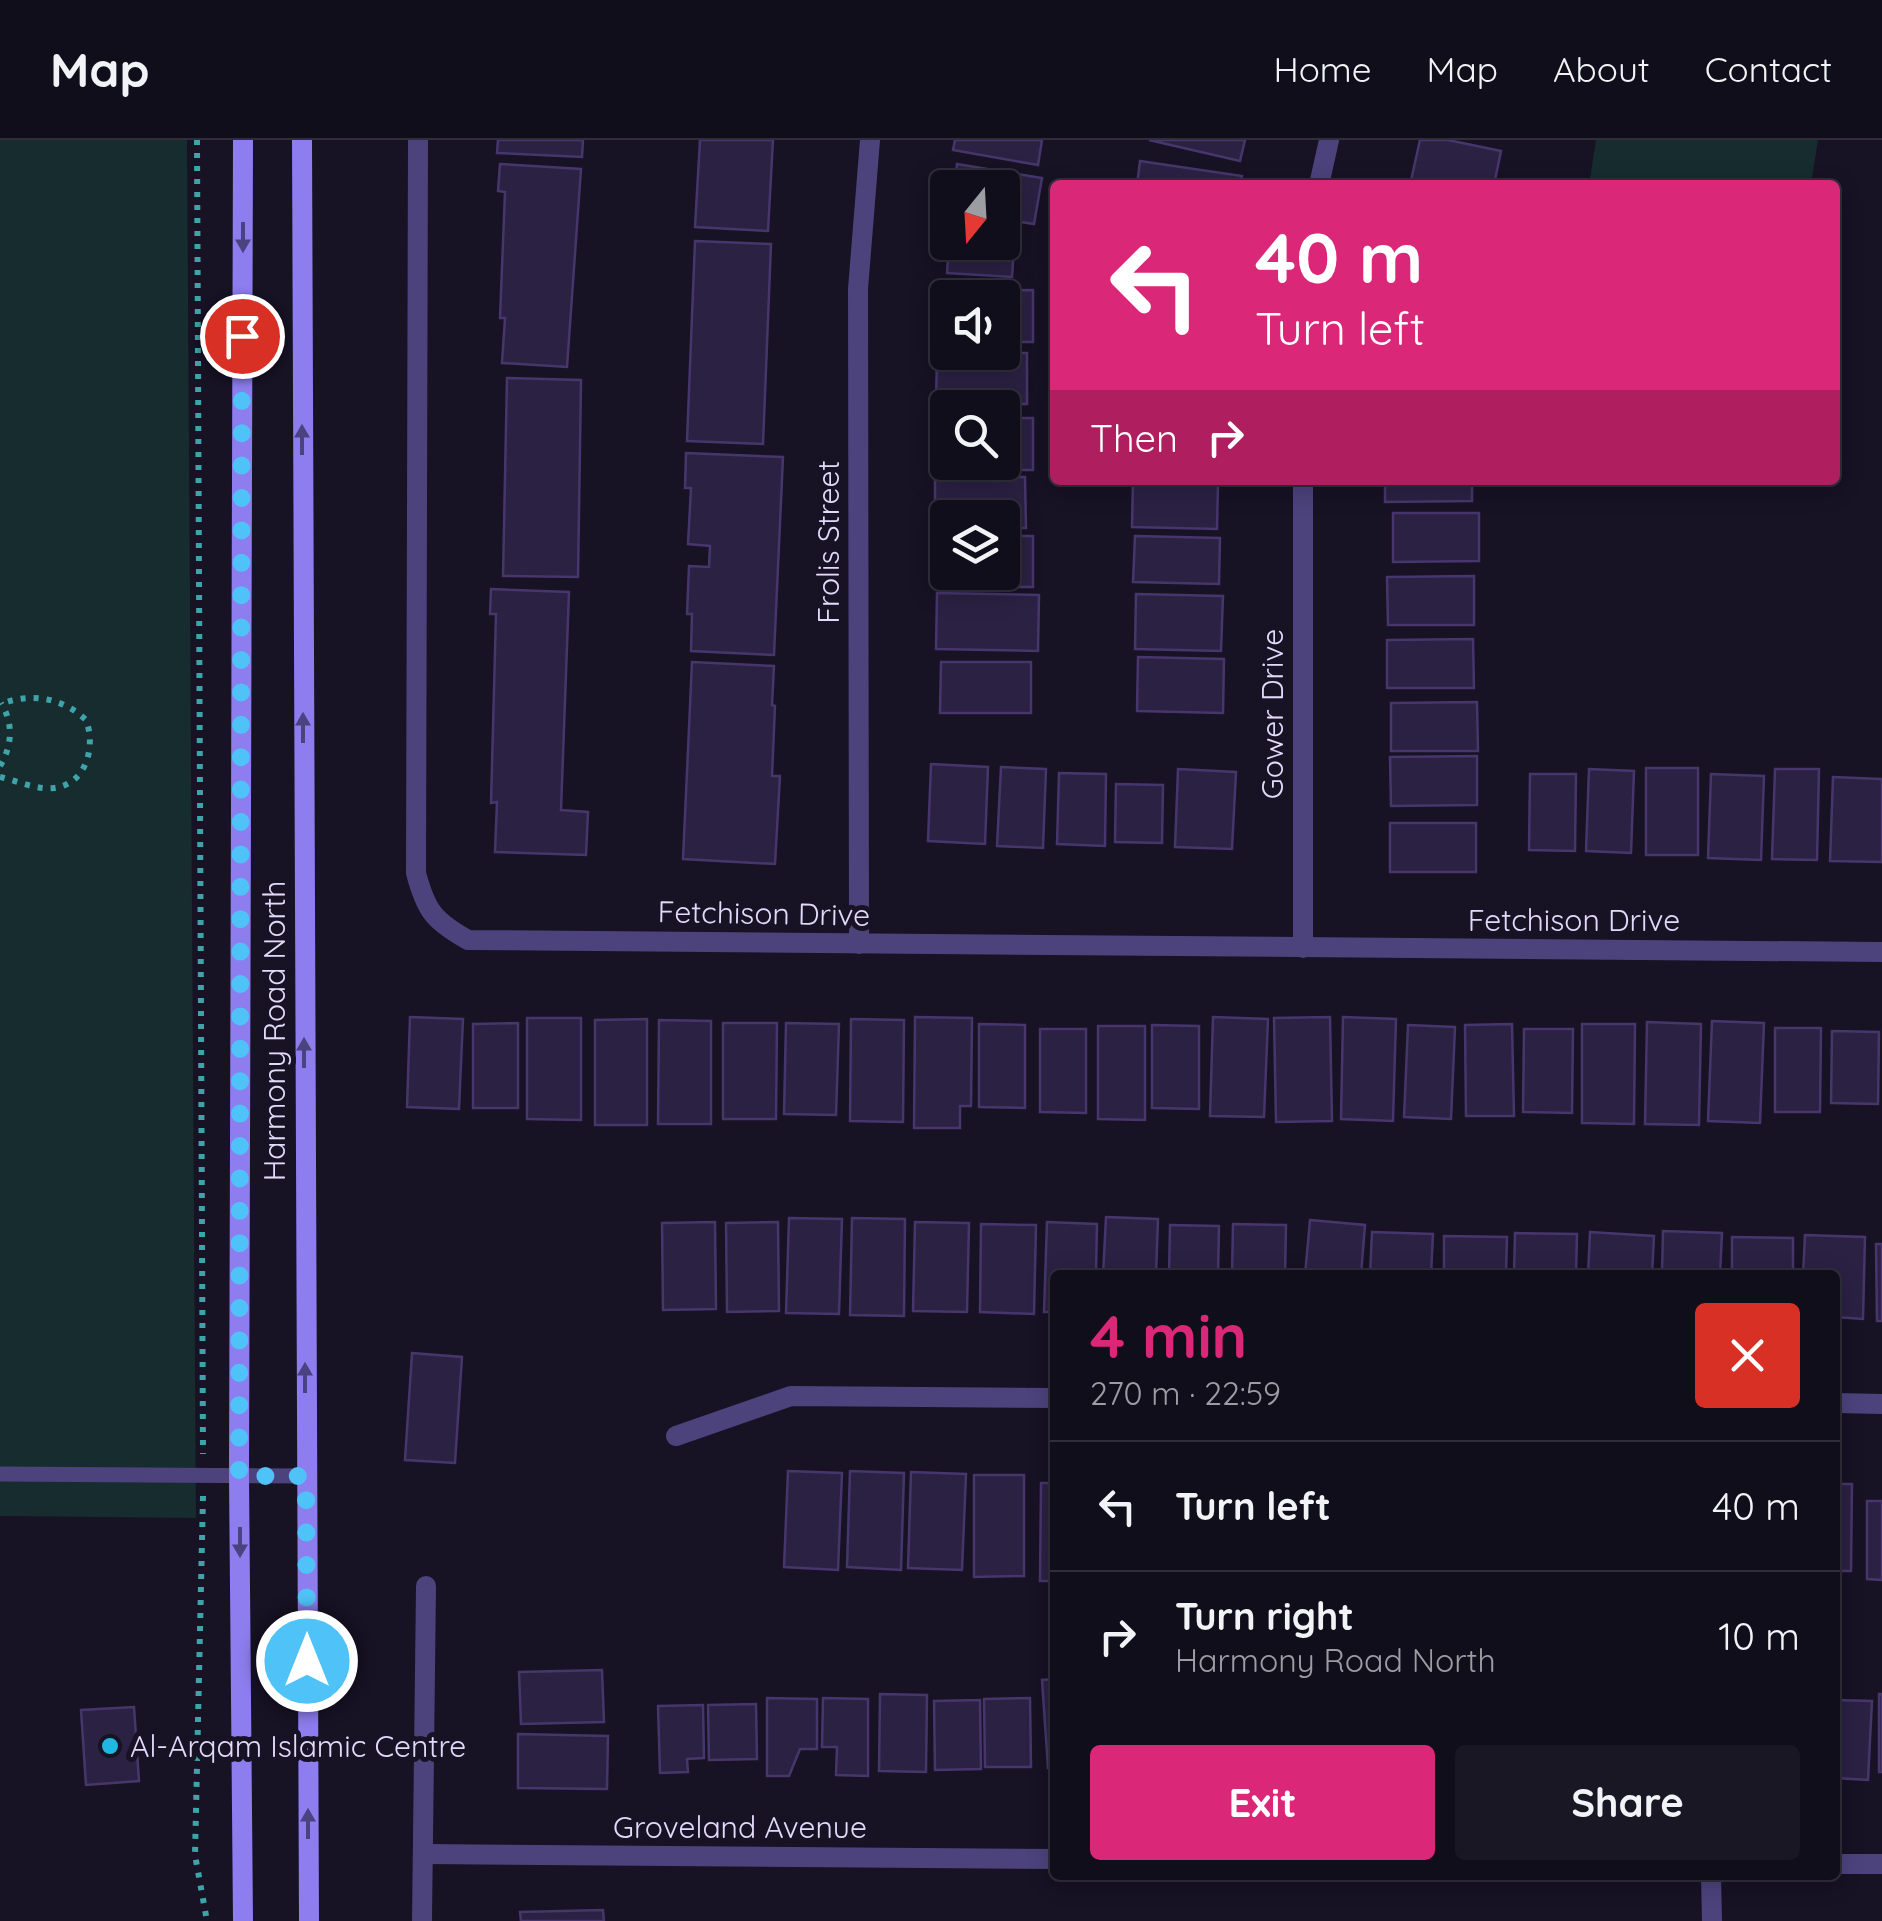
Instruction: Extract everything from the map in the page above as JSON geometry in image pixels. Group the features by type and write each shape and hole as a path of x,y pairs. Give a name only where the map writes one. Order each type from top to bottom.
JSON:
{"main road":[{"name":"Harmony Road North","path":"243,140 239,1476 243,1921"},
{"name":"Harmony Road North","path":"302,140 309,1921"}],"street":[{"name":"Fetchison Drive","path":"418,140 416,873 424,904 442,925 468,940 1882,952"},
{"name":"Frolis Street","path":"859,944 858,288 870,140"},
{"path":"1321,180 1329,140"},
{"name":"Gower Drive","path":"1303,485 1304,948"},
{"path":"676,1436 791,1396 1050,1398"},
{"path":"1840,1403 1882,1404"},
{"path":"422,1921 426,1586"},
{"name":"Groveland Avenue","path":"424,1854 1050,1859"},
{"path":"1840,1864 1882,1864"},
{"path":"1711,1880 1712,1921"}],"lane":[{"path":"0,1474 306,1476"}],"path":[{"path":"197,140 203,1476 195,1855 207,1921"},
{"path":"0,766 10,746 10,728 1,703 26,698 61,702 86,720 91,746 81,772 62,786 38,787 0,777"}],"green space":[{"path":"0,140 187,140 196,1518 0,1516"},
{"path":"1596,140 1818,140 1812,180 1590,180"}],"building":[{"path":"498,140 583,140 582,157 497,153"},
{"path":"700,140 773,140 768,231 695,227"},
{"path":"955,140 1042,140 1038,165 953,150"},
{"path":"1149,140 1245,140 1240,161"},
{"path":"1420,140 1448,140 1501,151 1495,180 1411,180"},
{"path":"1140,161 1242,176 1241,180 1138,180"},
{"path":"500,164 581,169 567,367 502,363 505,192 498,191"},
{"path":"957,164 993,170 956,170"},
{"path":"1020,174 1042,178 1034,224 1020,222"},
{"path":"695,241 771,244 763,444 687,441"},
{"path":"948,260 1013,260 1012,277 947,273"},
{"path":"1020,290 1033,290 1033,342 1020,342"},
{"path":"1020,353 1027,353 1027,404 1020,404 1020,390 936,390 937,370 1020,370"},
{"path":"507,378 581,380 578,577 503,576"},
{"path":"1020,418 1033,418 1033,470 1020,470"},
{"path":"686,453 783,457 774,655 691,651 692,614 687,614 689,566 709,567 710,546 688,544 691,488 685,488"},
{"path":"1025,477 1026,528 1020,528 1020,500 935,500 935,480"},
{"path":"1133,485 1218,485 1217,529 1132,527"},
{"path":"1385,485 1472,485 1472,501 1385,502"},
{"path":"1393,513 1479,513 1479,561 1393,562"},
{"path":"1020,536 1033,536 1033,587 1020,587"},
{"path":"1135,536 1220,538 1219,584 1133,582"},
{"path":"1474,576 1474,625 1388,625 1387,577"},
{"path":"491,589 569,592 561,810 588,812 586,855 495,852 497,802 491,803 496,614 490,614"},
{"path":"937,593 1039,595 1038,651 936,649"},
{"path":"1136,594 1223,596 1221,651 1135,649"},
{"path":"1473,639 1474,688 1387,688 1387,640"},
{"path":"1138,657 1224,659 1223,713 1137,711"},
{"path":"692,662 774,666 772,776 780,776 775,864 683,859"},
{"path":"941,662 1031,662 1031,713 940,713"},
{"path":"1477,702 1478,751 1391,751 1391,703"},
{"path":"1477,756 1477,805 1391,806 1390,757"},
{"path":"931,764 988,767 985,844 928,841"},
{"path":"1001,767 1046,769 1043,848 997,846"},
{"path":"1646,768 1698,768 1698,855 1646,855"},
{"path":"1178,769 1236,772 1232,849 1175,847"},
{"path":"1589,769 1634,771 1631,853 1586,851"},
{"path":"1775,769 1819,769 1817,860 1772,859"},
{"path":"1059,773 1106,774 1105,846 1057,844"},
{"path":"1530,774 1576,774 1575,851 1529,850"},
{"path":"1711,774 1764,776 1761,860 1708,858"},
{"path":"1833,777 1882,779 1882,862 1830,861"},
{"path":"1116,784 1163,785 1162,843 1115,842"},
{"path":"1390,823 1476,823 1476,872 1390,872"},
{"path":"410,1017 463,1019 459,1109 407,1107"},
{"path":"915,1017 972,1018 971,1106 960,1106 960,1128 914,1128"},
{"path":"1213,1017 1268,1019 1264,1117 1210,1116"},
{"path":"1330,1017 1332,1121 1276,1122 1274,1018"},
{"path":"1343,1017 1396,1019 1393,1121 1341,1119"},
{"path":"527,1018 581,1018 581,1120 527,1119"},
{"path":"647,1019 647,1125 595,1125 595,1020"},
{"path":"851,1019 904,1020 903,1122 850,1121"},
{"path":"659,1020 711,1021 711,1124 658,1124"},
{"path":"1712,1021 1764,1023 1760,1123 1708,1121"},
{"path":"1647,1022 1701,1024 1699,1125 1645,1124"},
{"path":"518,1023 518,1108 473,1108 473,1024"},
{"path":"723,1023 777,1023 776,1119 723,1119"},
{"path":"786,1023 839,1024 836,1115 784,1114"},
{"path":"979,1024 1025,1025 1025,1108 979,1107"},
{"path":"1512,1024 1514,1116 1466,1116 1465,1025"},
{"path":"1582,1024 1635,1024 1634,1124 1582,1123"},
{"path":"1152,1025 1199,1026 1199,1109 1152,1108"},
{"path":"1408,1025 1455,1027 1451,1119 1404,1117"},
{"path":"1098,1026 1145,1026 1145,1120 1098,1119"},
{"path":"1775,1028 1821,1028 1820,1112 1775,1112"},
{"path":"1040,1029 1086,1029 1086,1113 1040,1112"},
{"path":"1524,1029 1573,1029 1572,1113 1523,1112"},
{"path":"1832,1031 1879,1032 1878,1104 1831,1103"},
{"path":"1106,1217 1158,1219 1156,1270 1103,1270"},
{"path":"789,1218 842,1219 839,1314 786,1313"},
{"path":"852,1218 905,1219 904,1316 850,1315"},
{"path":"1310,1220 1365,1225 1361,1270 1305,1270"},
{"path":"715,1222 716,1309 663,1310 662,1223"},
{"path":"778,1222 779,1311 727,1312 726,1223"},
{"path":"915,1222 969,1223 967,1312 913,1311"},
{"path":"1047,1222 1097,1224 1096,1270 1050,1270 1050,1312 1044,1312"},
{"path":"981,1224 1036,1225 1034,1314 980,1312"},
{"path":"1233,1224 1286,1225 1285,1270 1232,1270"},
{"path":"1170,1225 1219,1226 1218,1270 1169,1270"},
{"path":"1663,1231 1722,1233 1720,1270 1662,1270"},
{"path":"1372,1232 1433,1234 1431,1270 1370,1270"},
{"path":"1590,1232 1654,1236 1652,1270 1588,1270"},
{"path":"1515,1233 1577,1234 1576,1270 1514,1270"},
{"path":"1805,1235 1865,1237 1863,1319 1840,1317 1840,1270 1803,1270"},
{"path":"1444,1236 1507,1237 1506,1270 1444,1270"},
{"path":"1732,1237 1793,1238 1793,1270 1732,1270"},
{"path":"1876,1244 1882,1244 1882,1321 1877,1321"},
{"path":"412,1353 462,1357 455,1463 405,1460"},
{"path":"788,1471 842,1473 838,1570 784,1567"},
{"path":"850,1471 904,1473 901,1570 847,1567"},
{"path":"911,1472 966,1474 962,1570 908,1568"},
{"path":"974,1475 1024,1475 1024,1576 974,1577"},
{"path":"1041,1483 1050,1483 1050,1581 1040,1581"},
{"path":"1840,1484 1852,1484 1851,1571 1840,1571"},
{"path":"1867,1501 1882,1501 1882,1580 1867,1579"},
{"path":"602,1670 604,1722 521,1724 519,1672"},
{"path":"1050,1679 1050,1768 1048,1768 1042,1680"},
{"path":"880,1694 927,1695 926,1772 879,1771"},
{"path":"1882,1694 1882,1772 1879,1772"},
{"path":"767,1698 817,1699 817,1749 800,1749 789,1776 767,1776"},
{"path":"823,1698 868,1699 868,1776 836,1775 837,1747 822,1747"},
{"path":"1030,1698 1031,1767 985,1767 984,1699"},
{"path":"980,1700 981,1769 935,1770 934,1701"},
{"path":"1840,1700 1872,1701 1868,1780 1840,1778"},
{"path":"756,1704 757,1759 709,1760 708,1705"},
{"path":"703,1705 704,1758 687,1759 688,1772 660,1773 658,1706"},
{"name":"Al-Arqam Islamic Centre","path":"134,1707 139,1781 86,1785 81,1710"},
{"path":"518,1734 608,1736 607,1789 518,1788"},
{"path":"603,1910 604,1921 521,1921 520,1912"}],"place":[{"name":"Al-Arqam Islamic Centre","path":"110,1746"}],"route":[{"path":"242,336 239,1476 306,1476 307,1661"}]}
